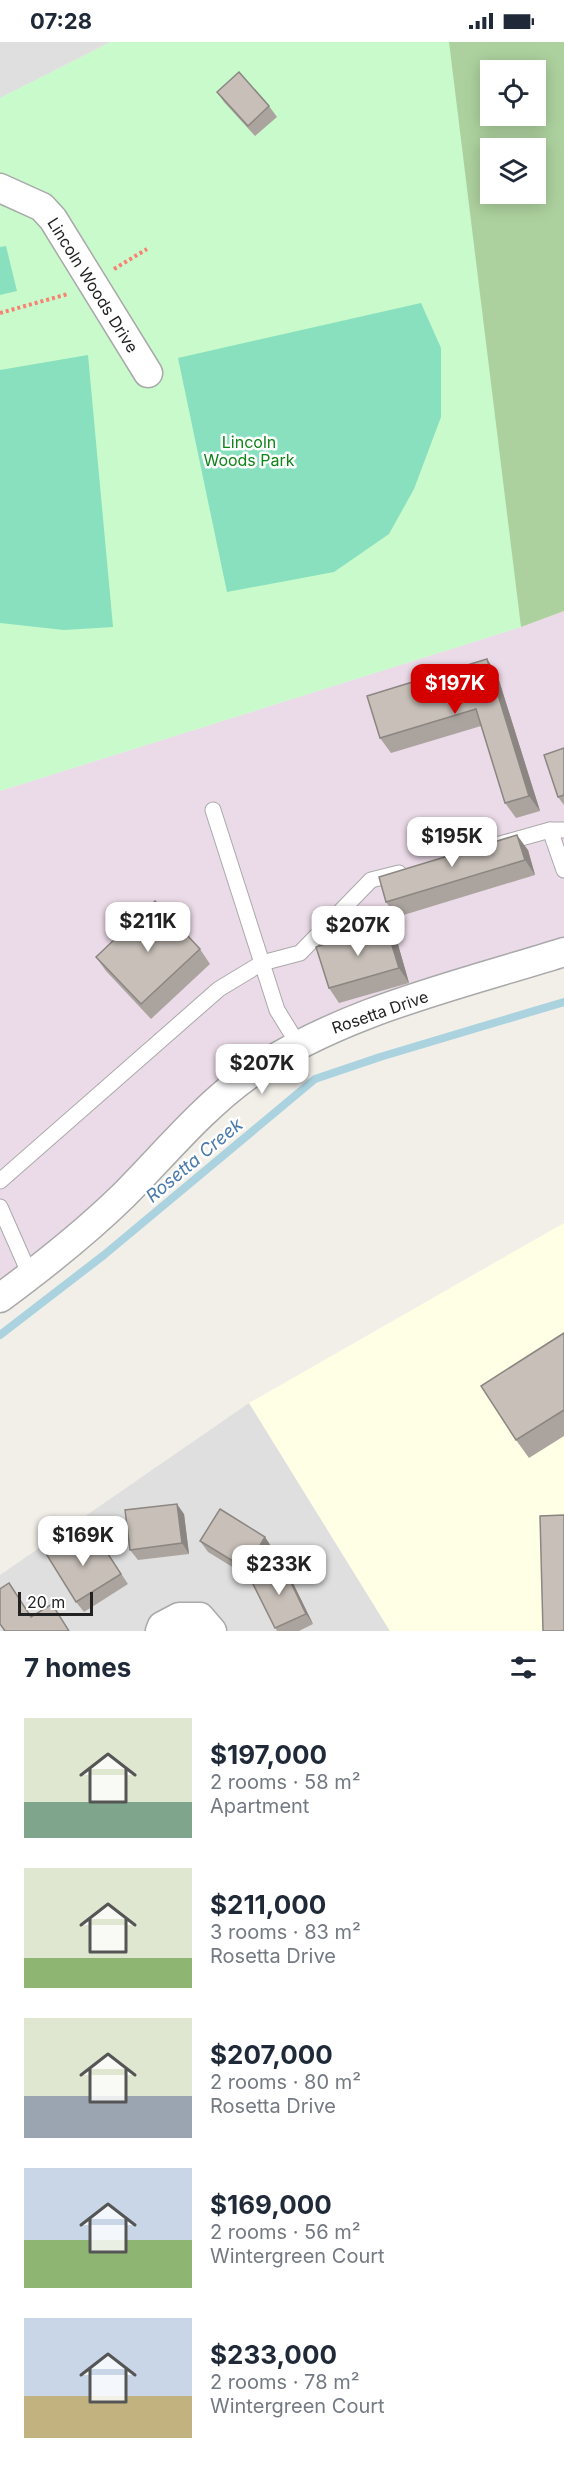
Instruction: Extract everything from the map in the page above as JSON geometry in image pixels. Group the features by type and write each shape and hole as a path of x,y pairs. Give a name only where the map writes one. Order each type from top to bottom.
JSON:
{"street":[{"name":"Lincoln Woods Drive","path":"0,188 42,207 53,219 148,372"},
{"name":"Rosetta Drive","path":"0,1298 120,1198 221,1097 298,1044 337,1025 383,1008 564,952"},
{"path":"160,1631 162,1626 179,1617 200,1617 212,1631"}],"lane":[{"path":"213,810 277,1010 298,1044"},
{"path":"482,849 557,830 564,870"},
{"path":"0,1181 219,989 262,963 300,953 371,880 414,868"},
{"path":"0,1207 30,1275"}],"shaded area":[{"path":"0,42 111,42 0,98"},
{"path":"564,611 564,956 298,1044 0,1298 0,791 521,627"},
{"path":"564,1223 564,1631 390,1631 249,1403"},
{"path":"249,1403 390,1631 0,1631 0,1575"}],"green space":[{"name":"Lincoln Woods Park","path":"111,42 449,42 521,627 0,791 0,98"},
{"path":"313,42 564,42 564,611 521,627 489,529"},
{"path":"6,246 17,291 0,295 0,247"},
{"path":"421,303 441,348 441,417 414,489 389,534 334,572 227,592 178,358"},
{"path":"88,355 113,627 64,630 0,623 0,370"}],"building":[{"path":"239,72 269,106 248,126 217,92"},
{"path":"487,659 529,796 505,803 476,709 380,738 367,696"},
{"path":"564,748 564,795 558,797 544,755"},
{"path":"517,835 525,860 386,902 379,877"},
{"path":"155,901 200,949 141,1004 96,957"},
{"path":"386,926 399,968 329,988 316,947"},
{"path":"564,1333 564,1410 516,1440 481,1386"},
{"path":"177,1504 182,1543 130,1550 125,1510"},
{"path":"220,1509 265,1537 246,1569 200,1541"},
{"path":"564,1515 564,1631 543,1631 540,1516"},
{"path":"68,1538 78,1553 99,1540 121,1574 76,1602 45,1552"},
{"path":"282,1564 306,1614 275,1628 251,1580"},
{"path":"9,1583 31,1617 52,1604 69,1631 5,1631 0,1624 0,1589"}],"waterway":[{"name":"Rosetta Creek","path":"0,1335 104,1255 315,1079 380,1057 564,1002"}]}
